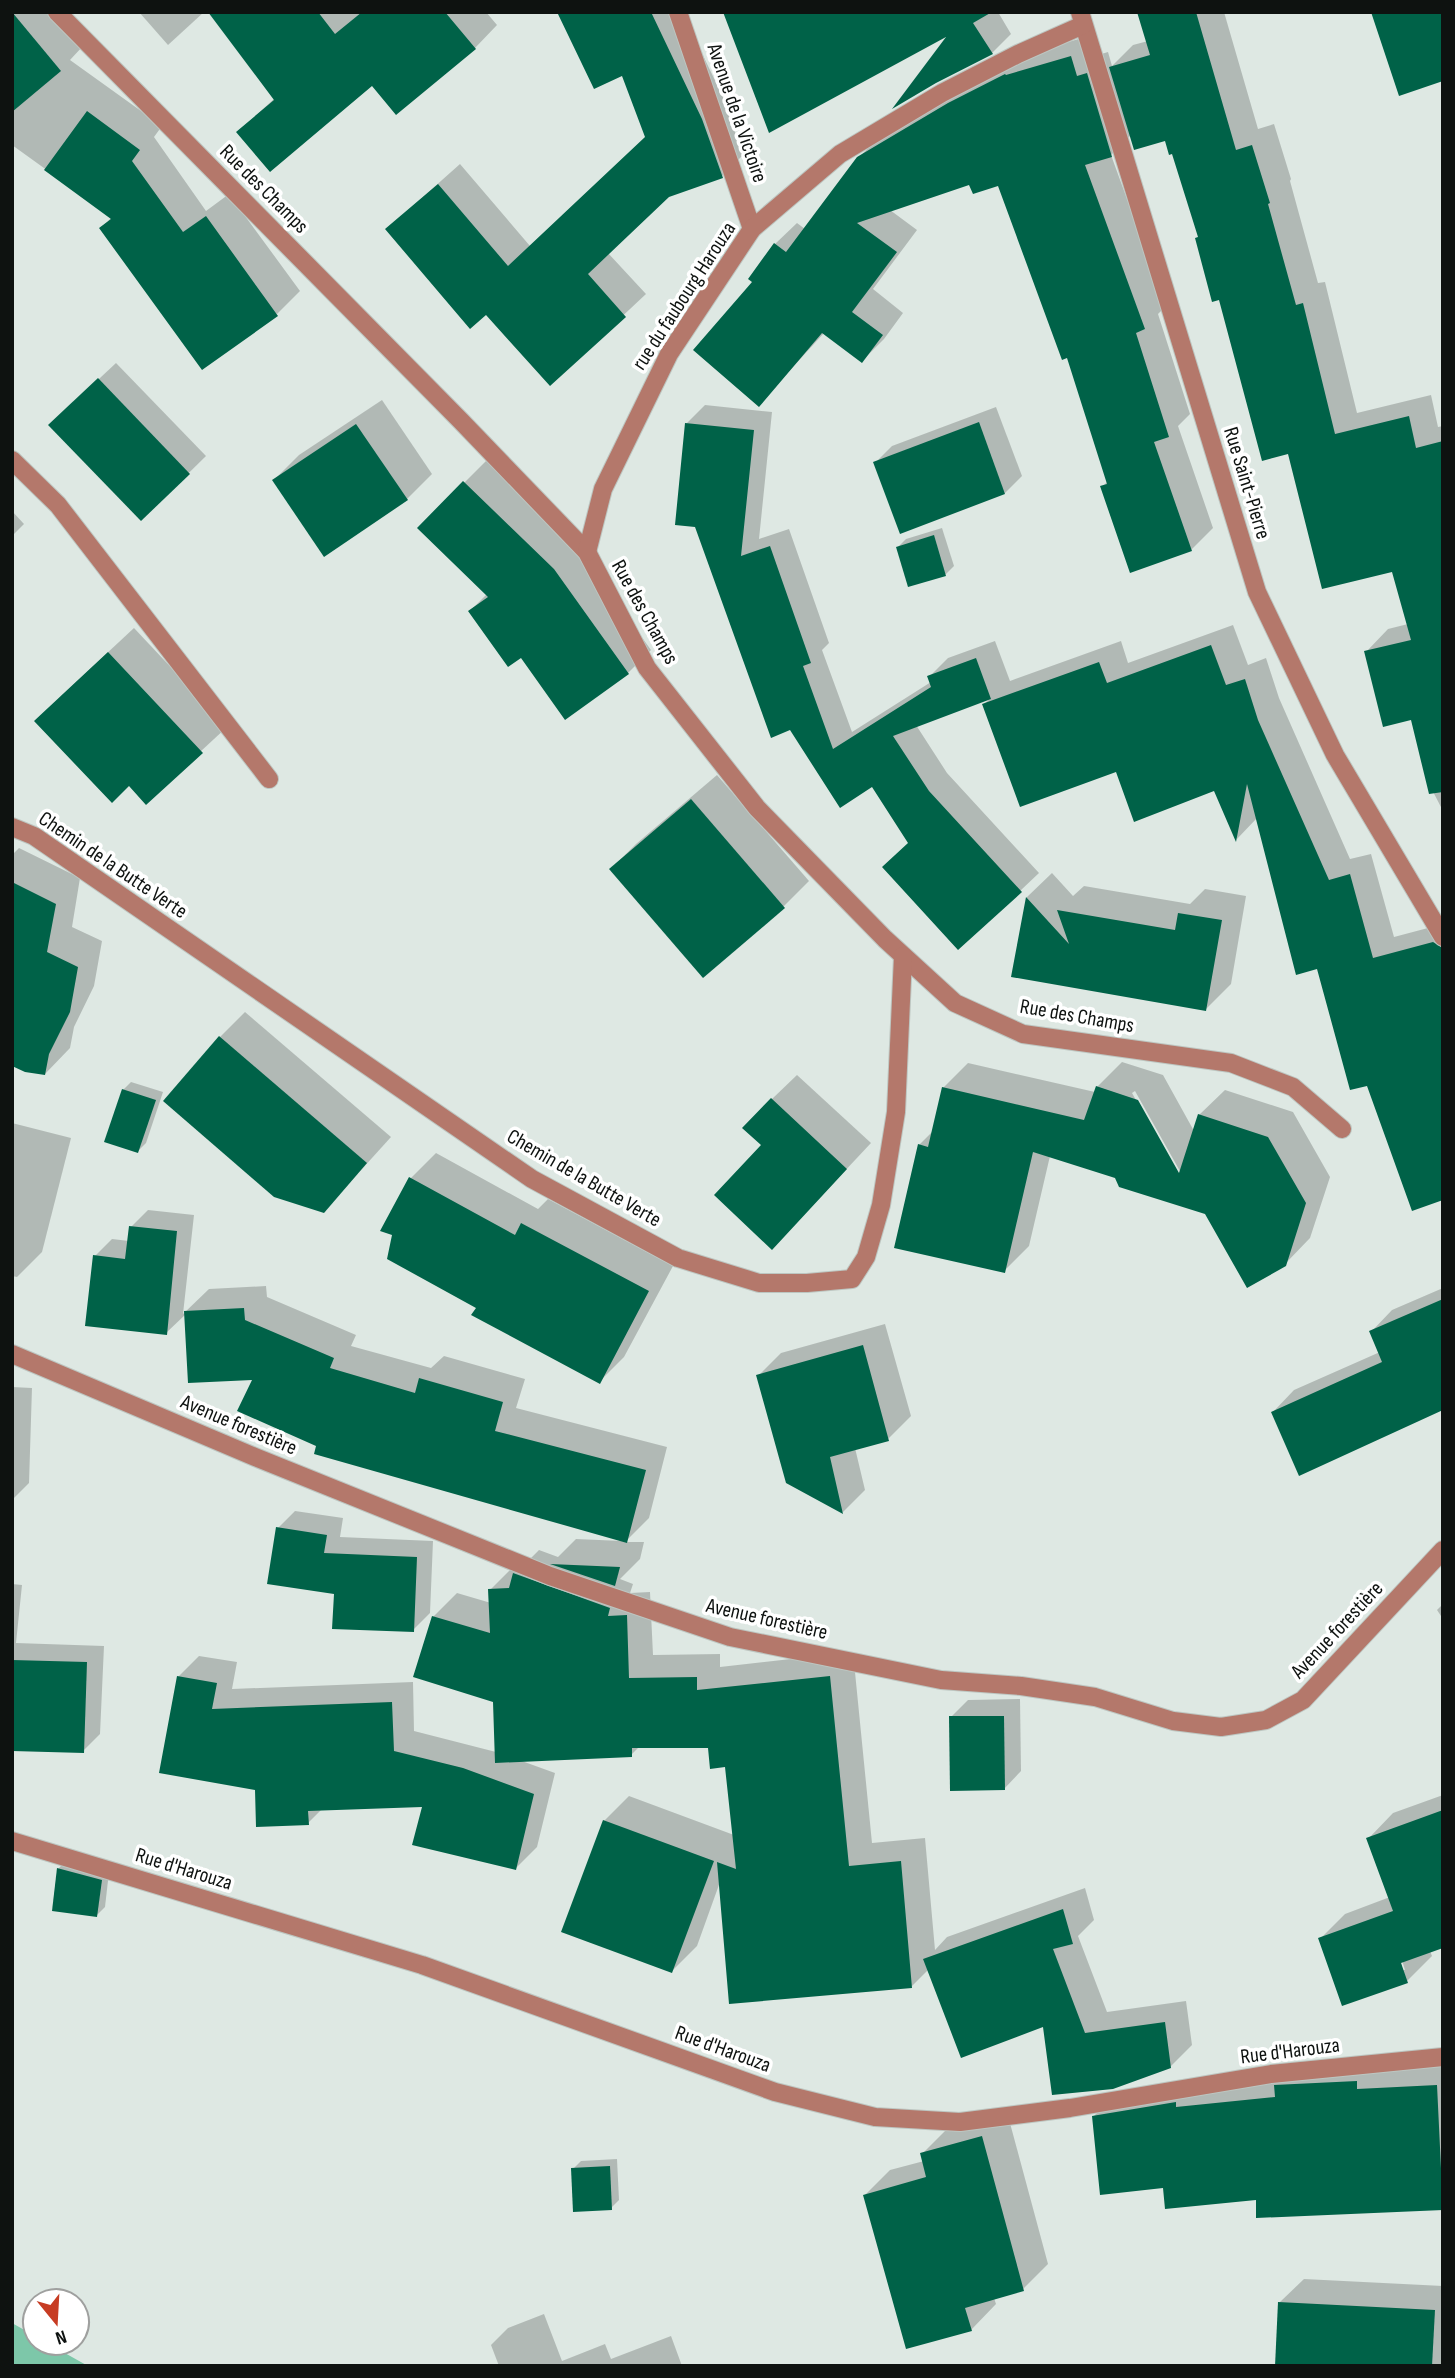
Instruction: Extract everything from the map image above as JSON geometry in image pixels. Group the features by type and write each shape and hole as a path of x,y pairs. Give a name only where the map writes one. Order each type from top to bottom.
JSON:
{"street":[{"name":"Rue des Champs","path":"57,12 587,552 647,668 757,808 903,956 955,1003 1023,1034 1231,1063 1293,1087 1342,1129"},
{"name":"Avenue de la Victoire","path":"678,12 752,229"},
{"name":"rue du faubourg Harouza","path":"587,552 603,489 669,354 752,229 840,155 942,93 1081,19"},
{"name":"Rue Saint-Pierre","path":"1081,19 1256,592 1335,755 1443,937"},
{"path":"12,460 58,505 269,779"},
{"name":"Chemin de la Butte Verte","path":"12,827 34,836 532,1179 678,1258 759,1283 852,1279 866,1257 881,1205 896,1112 903,956"},
{"name":"Avenue forestière","path":"12,1354 255,1457 550,1576 730,1637 941,1680 1021,1686 1095,1697 1185,1722 1221,1727 1266,1720 1303,1700 1443,1549"},
{"name":"Rue d'Harouza","path":"12,1841 422,1965 775,2092 874,2117 960,2122 1070,2108 1271,2074 1443,2057"}],"green space":[{"path":"12,2323 21,2328 21,2357 72,2357 88,2366 12,2366"}],"building":[{"path":"12,12 61,71 12,112"},
{"path":"208,12 318,12 335,34 362,12 445,12 476,49 396,115 372,86 270,172 236,132 274,100"},
{"path":"557,12 651,12 702,119 723,178 669,197 588,274 626,317 550,386 486,315 470,329 385,229 438,184 508,266 645,137 622,76 594,89"},
{"path":"723,12 992,12 973,23 993,54 892,109 946,37 769,133"},
{"path":"1137,12 1196,12 1236,150 1252,145 1296,305 1303,303 1335,434 1409,416 1416,448 1443,441 1443,792 1429,794 1411,720 1383,727 1364,651 1411,640 1392,572 1322,589 1288,454 1262,461 1219,300 1212,302 1195,238 1198,237 1172,154 1169,155 1165,141 1134,150 1109,67 1150,55"},
{"path":"1371,12 1443,12 1443,81 1399,96"},
{"path":"1071,56 1077,76 1087,73 1112,157 1085,165 1145,329 1136,333 1169,437 1154,442 1192,551 1130,573 1100,486 1107,484 1067,358 1062,360 998,186 973,194 969,185 857,223 897,252 852,312 883,335 862,363 822,333 759,407 693,350 752,282 748,279 774,243 786,252 857,157 948,103 1005,74"},
{"path":"87,111 140,150 132,161 183,232 206,216 278,316 202,370 99,228 111,219 44,170"},
{"path":"98,378 190,474 141,521 48,425"},
{"path":"979,422 1005,494 900,534 873,462"},
{"path":"685,423 754,430 741,556 770,546 811,663 803,666 833,749 931,687 927,676 976,658 991,699 893,736 929,791 1022,892 958,950 882,867 908,843 872,787 840,808 790,730 771,738 695,527 675,525"},
{"path":"356,424 408,500 324,557 272,480"},
{"path":"463,481 554,569 629,674 565,720 521,658 508,667 468,611 488,597 417,528"},
{"path":"934,535 946,576 908,587 896,547"},
{"path":"1211,645 1226,685 1245,679 1258,720 1329,880 1350,874 1373,958 1433,942 1443,948 1443,1200 1412,1211 1367,1086 1350,1090 1317,969 1296,975 1247,784 1236,842 1214,791 1134,822 1116,772 1020,807 982,704 1099,662 1107,683"},
{"path":"108,652 203,753 146,805 129,786 112,803 34,721"},
{"path":"691,799 785,908 703,978 609,869"},
{"path":"12,882 56,904 47,952 78,967 70,1012 49,1054 45,1075 25,1072 12,1066"},
{"path":"1026,897 1069,944 1057,910 1175,930 1178,913 1222,920 1206,1011 1011,977"},
{"path":"219,1036 367,1163 324,1213 274,1197 163,1101"},
{"path":"1096,1086 1138,1100 1179,1173 1198,1114 1268,1137 1306,1203 1286,1266 1247,1288 1205,1214 1119,1187 1115,1178 1033,1152 1005,1273 894,1248 918,1144 928,1147 942,1087 1084,1120"},
{"path":"122,1089 156,1100 138,1153 104,1142"},
{"path":"771,1098 847,1169 772,1250 714,1195 761,1145 742,1128"},
{"path":"409,1177 515,1235 521,1223 649,1291 600,1384 471,1315 476,1308 387,1259 392,1235 380,1231"},
{"path":"129,1226 177,1231 167,1335 85,1326 93,1255 125,1259"},
{"path":"1443,1299 1443,1410 1299,1476 1271,1412 1382,1362 1369,1331"},
{"path":"244,1308 245,1320 334,1358 330,1368 415,1393 419,1378 503,1402 495,1431 646,1470 627,1543 314,1454 316,1446 237,1411 252,1380 188,1383 184,1311"},
{"path":"863,1345 889,1441 830,1457 843,1514 786,1483 756,1375"},
{"path":"276,1527 327,1535 324,1553 417,1557 414,1632 332,1629 334,1594 267,1584"},
{"path":"550,1564 620,1567 615,1586"},
{"path":"513,1573 610,1608 608,1616 627,1615 629,1678 697,1677 697,1690 830,1676 849,1866 901,1861 912,1988 729,2004 717,1862 736,1869 725,1767 710,1769 708,1748 632,1748 632,1757 495,1763 493,1702 413,1677 432,1616 490,1633 488,1589 509,1588"},
{"path":"12,1660 87,1662 84,1753 12,1751"},
{"path":"177,1676 217,1683 212,1709 392,1702 394,1751 463,1768 534,1794 516,1870 412,1845 422,1807 308,1811 309,1825 256,1827 255,1790 159,1773"},
{"path":"949,1716 1004,1716 1005,1790 950,1791"},
{"path":"1443,1810 1443,1948 1401,1963 1408,1983 1342,2006 1318,1938 1393,1911 1366,1838"},
{"path":"603,1820 714,1861 672,1973 561,1932"},
{"path":"57,1868 102,1880 97,1917 52,1911"},
{"path":"1063,1909 1073,1944 1053,1949 1085,2033 1165,2022 1171,2068 1113,2089 1052,2095 1043,2027 961,2058 923,1959"},
{"path":"1357,2081 1357,2089 1437,2085 1443,2210 1256,2218 1256,2200 1165,2209 1163,2188 1100,2195 1092,2116 1176,2102 1176,2107 1275,2097 1274,2085"},
{"path":"982,2136 1024,2291 965,2308 972,2331 906,2349 863,2195 926,2177 920,2153"},
{"path":"610,2166 612,2210 573,2212 571,2168"},
{"path":"1278,2302 1435,2310 1432,2366 1275,2366"}]}
